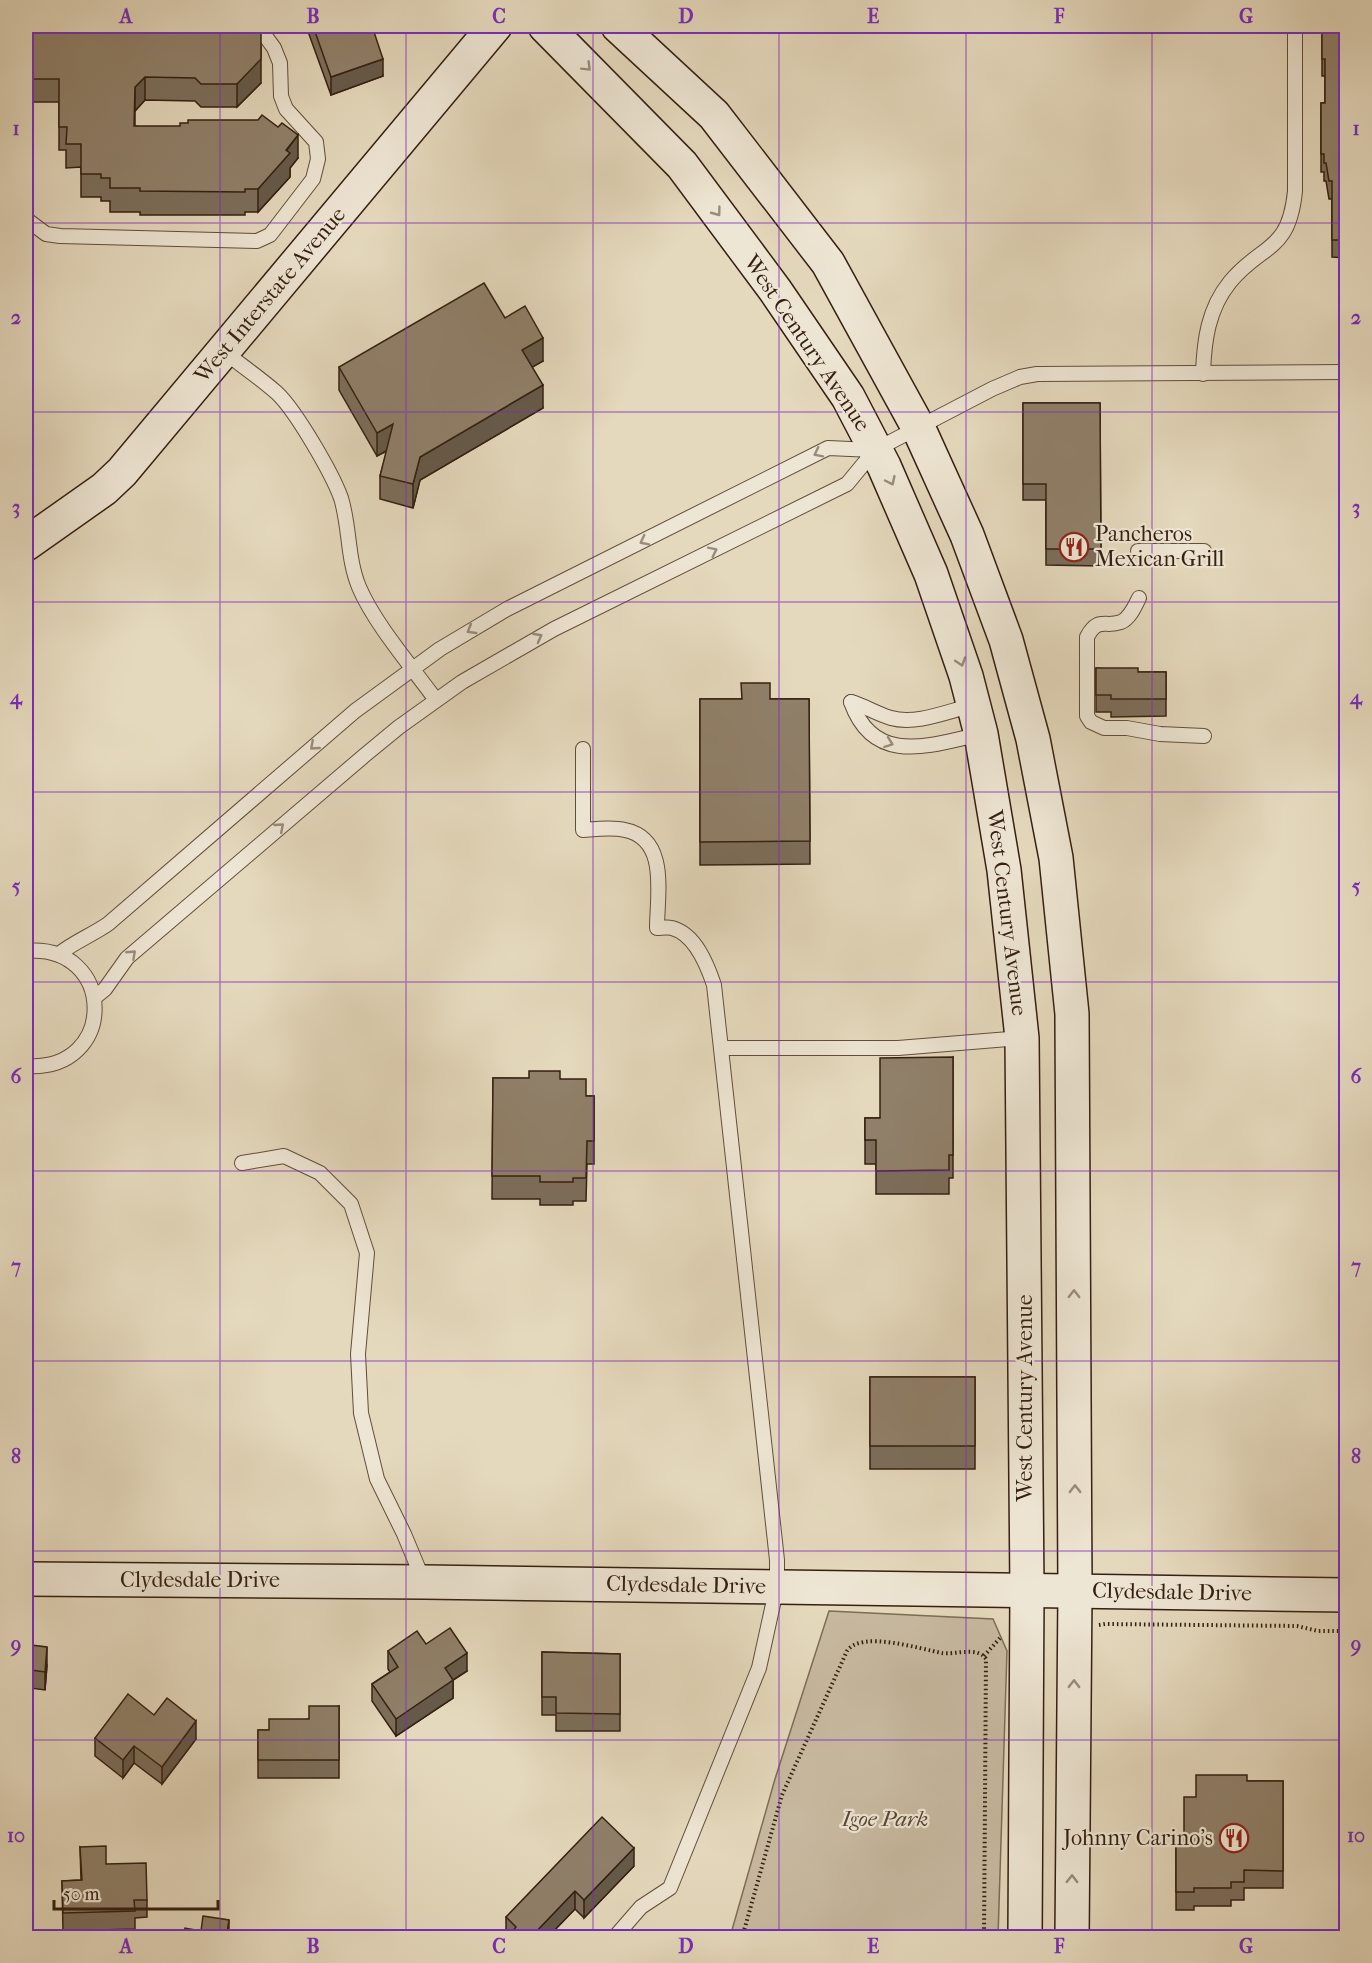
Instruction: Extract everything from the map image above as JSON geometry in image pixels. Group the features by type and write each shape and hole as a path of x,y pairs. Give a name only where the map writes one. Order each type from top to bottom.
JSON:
{"main road":[{"name":"West Interstate Avenue","path":"26,544 104,489 122,472 495,26"},
{"name":"West Century Avenue","path":"545,26 682,165 795,319 848,397 912,526 955,642 978,720 1004,870 1022,1038 1027,1590 1025,1938"},
{"path":"618,26 714,115 828,263 918,427 967,535 1006,640 1033,739 1061,892 1072,1014 1075,1591 1072,1938"},
{"name":"Clydesdale Drive","path":"26,1579 777,1586 1347,1595"}],"lane":[{"path":"26,219 46,234 60,236 257,241 270,235 313,179 318,159 316,142 286,109 281,96 280,63 274,48 258,26"},
{"path":"1203,374 1206,335 1218,301 1236,275 1277,242 1293,210 1295,26"},
{"path":"223,351 276,392 294,414 340,496 359,588 369,606 436,700"},
{"path":"94,998 105,989 127,958 365,755 462,682 546,633 847,484 875,450 992,388 1020,377 1054,374 1347,372"},
{"path":"59,954 108,924 341,723 440,649 507,609 828,448 875,450"},
{"path":"1138,551 1204,551"},
{"path":"1139,598 1126,618 1120,622 1099,624 1093,627 1086,637 1086,716 1090,722 1104,728 1127,728 1160,734 1204,736"},
{"path":"851,702 891,718 904,720 978,720 926,747 900,747 874,737 856,716 851,702"},
{"path":"583,749 583,830 628,831 637,834 652,849 657,867 657,928 671,928 682,933 694,945 705,961 715,990 777,1560 777,1586 759,1668 670,1888 641,1907 614,1938"},
{"path":"26,951 41,950 59,954 76,965 88,980 94,998 95,1017 88,1036 77,1052 61,1062 42,1067 26,1066"},
{"path":"722,1048 898,1048 1022,1038"},
{"path":"242,1162 284,1156 320,1173 351,1204 368,1253 358,1354 361,1413 377,1479 424,1582"}],"path":[{"path":"1074,1634 1094,1634 1097,1627 1105,1624 1297,1626 1318,1631 1347,1631"},
{"path":"984,1656 1003,1634 1026,1634"},
{"path":"742,1938 782,1795 850,1647 859,1642 874,1641 945,1654 977,1652 984,1656 987,1664 984,1938"}],"green space":[{"name":"Igoe Park","path":"829,1611 993,1619 1007,1651 998,1937 730,1937 775,1779"}],"building":[{"path":"26,26 261,26 261,59 237,84 201,84 195,78 145,77 135,87 134,126 180,126 180,123 188,123 188,120 258,120 262,115 278,127 282,123 298,135 286,150 290,153 258,189 245,189 245,192 140,191 140,188 110,188 110,178 101,178 101,174 81,174 81,144 66,144 67,127 59,127 59,79 26,79"},
{"path":"313,26 372,26 383,59 331,77"},
{"path":"1322,26 1347,26 1347,240 1332,240 1332,181 1329,181 1324,154 1321,154 1321,103 1325,103"},
{"path":"484,283 505,318 525,306 543,338 522,350 543,385 420,457 413,484 380,476 393,424 377,433 339,367"},
{"path":"1023,403 1100,403 1101,549 1046,549 1046,484 1023,484"},
{"path":"1096,668 1138,668 1138,672 1166,672 1166,699 1111,699 1111,695 1096,695"},
{"path":"741,683 770,683 770,699 809,699 810,841 700,842 700,699 742,699"},
{"path":"953,1057 953,1155 949,1155 949,1170 876,1171 876,1140 865,1140 865,1118 880,1118 880,1058"},
{"path":"529,1071 560,1071 560,1079 586,1079 586,1096 594,1096 594,1141 587,1141 586,1178 573,1178 573,1182 540,1182 540,1176 492,1176 493,1078 529,1078"},
{"path":"870,1377 975,1377 975,1446 870,1446"},
{"path":"450,1628 467,1653 445,1668 453,1680 396,1719 372,1684 398,1667 388,1651 417,1631 426,1644"},
{"path":"26,1630 33,1631 31,1645 47,1647 45,1672 31,1670 30,1681 26,1680"},
{"path":"542,1652 620,1654 620,1714 556,1713 556,1697 542,1697"},
{"path":"128,1694 154,1715 167,1698 196,1721 162,1767 134,1746 123,1760 95,1738"},
{"path":"309,1706 339,1706 339,1760 258,1760 258,1730 269,1730 269,1719 309,1719"},
{"name":"Johnny Carino's","path":"1196,1775 1247,1775 1247,1781 1283,1781 1283,1871 1244,1870 1244,1882 1231,1882 1231,1888 1194,1888 1194,1892 1176,1892 1176,1844 1184,1844 1184,1797 1196,1797"},
{"path":"602,1817 634,1848 584,1900 575,1891 530,1938 511,1938 509,1935 516,1927 506,1917"},
{"path":"106,1846 106,1864 146,1863 147,1900 134,1900 135,1911 63,1913 62,1881 82,1880 80,1847"},
{"path":"203,1916 229,1920 226,1938 183,1938 185,1928 201,1931"},
{"path":"357,1932 389,1932 389,1938 357,1938"}],"place":[{"name":"Pancheros Mexican Grill","path":"1074,547"},
{"name":"Johnny Carino's","path":"1234,1838"}]}
